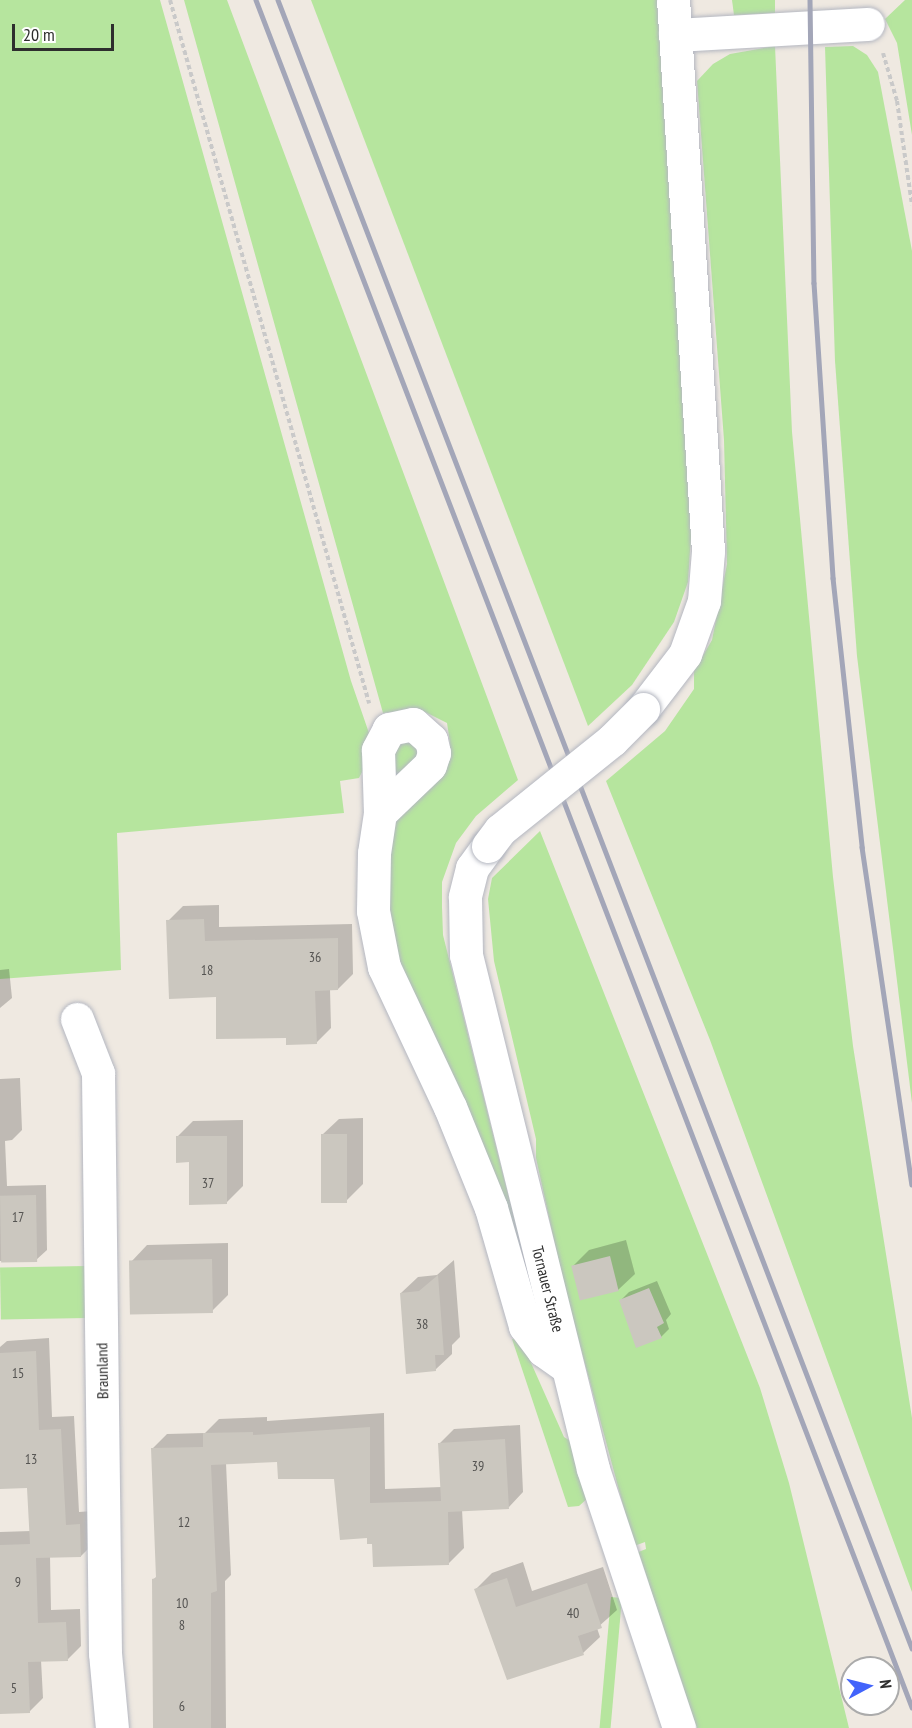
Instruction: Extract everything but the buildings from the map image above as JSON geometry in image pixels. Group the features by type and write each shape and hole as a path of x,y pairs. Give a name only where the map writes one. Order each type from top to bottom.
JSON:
{"street":[{"name":"Tornauer Straße","path":"673,0 708,551 704,601 685,654 644,709 612,740 500,830 472,868 465,897 466,956 593,1469 679,1728"},
{"path":"675,35 868,24"},
{"path":"380,813 422,774 434,753 424,730 413,724 389,729 381,738 380,813 374,852 373,911 384,967 450,1107 491,1208 525,1326 543,1350 567,1367"},
{"name":"Braunland","path":"77,1019 98,1073 105,1653 112,1728"}],"path":[{"path":"170,0 381,738"},
{"path":"868,24 888,62 912,205"}],"green space":[{"path":"0,0 160,0 351,681 369,733 368,760 359,778 340,781 344,813 117,833 121,970 0,979"},
{"path":"184,0 227,0 518,780 476,816 456,843 442,882 442,907 443,935 535,1302 424,1036 386,930 388,834 407,801 447,764 450,743 447,723 419,709 383,713"},
{"path":"311,0 657,0 691,536 688,582 674,622 632,685 588,726"},
{"path":"732,0 775,0 775,13 734,15"},
{"path":"905,0 912,0 912,135 897,43 885,19"},
{"path":"775,46 792,432 833,877 853,1046 912,1418 912,1592 710,1040 606,781 665,731 694,689 694,671 712,640 727,564 724,440 697,81 713,64 730,54"},
{"path":"853,46 867,55 878,72 912,251 912,1103 857,656 835,361 825,47"},
{"path":"410,735 424,754 390,797 395,737"},
{"path":"540,831 760,1388 789,1483 840,1691 840,1716 846,1716 849,1728 696,1728 636,1553 646,1549 645,1542 634,1546 563,1282 536,1158 536,1139 494,961 488,899 492,878"},
{"path":"86,1266 87,1318 1,1319 0,1268"},
{"path":"512,1339 519,1340 524,1347 564,1437 572,1442 588,1498 579,1506 568,1507"},
{"path":"611,1597 622,1598 611,1728 600,1728"}],"railway":[{"path":"256,0 912,1707"},
{"path":"278,0 912,1648"},
{"path":"810,0 814,283 833,578 862,847 912,1184"}]}
